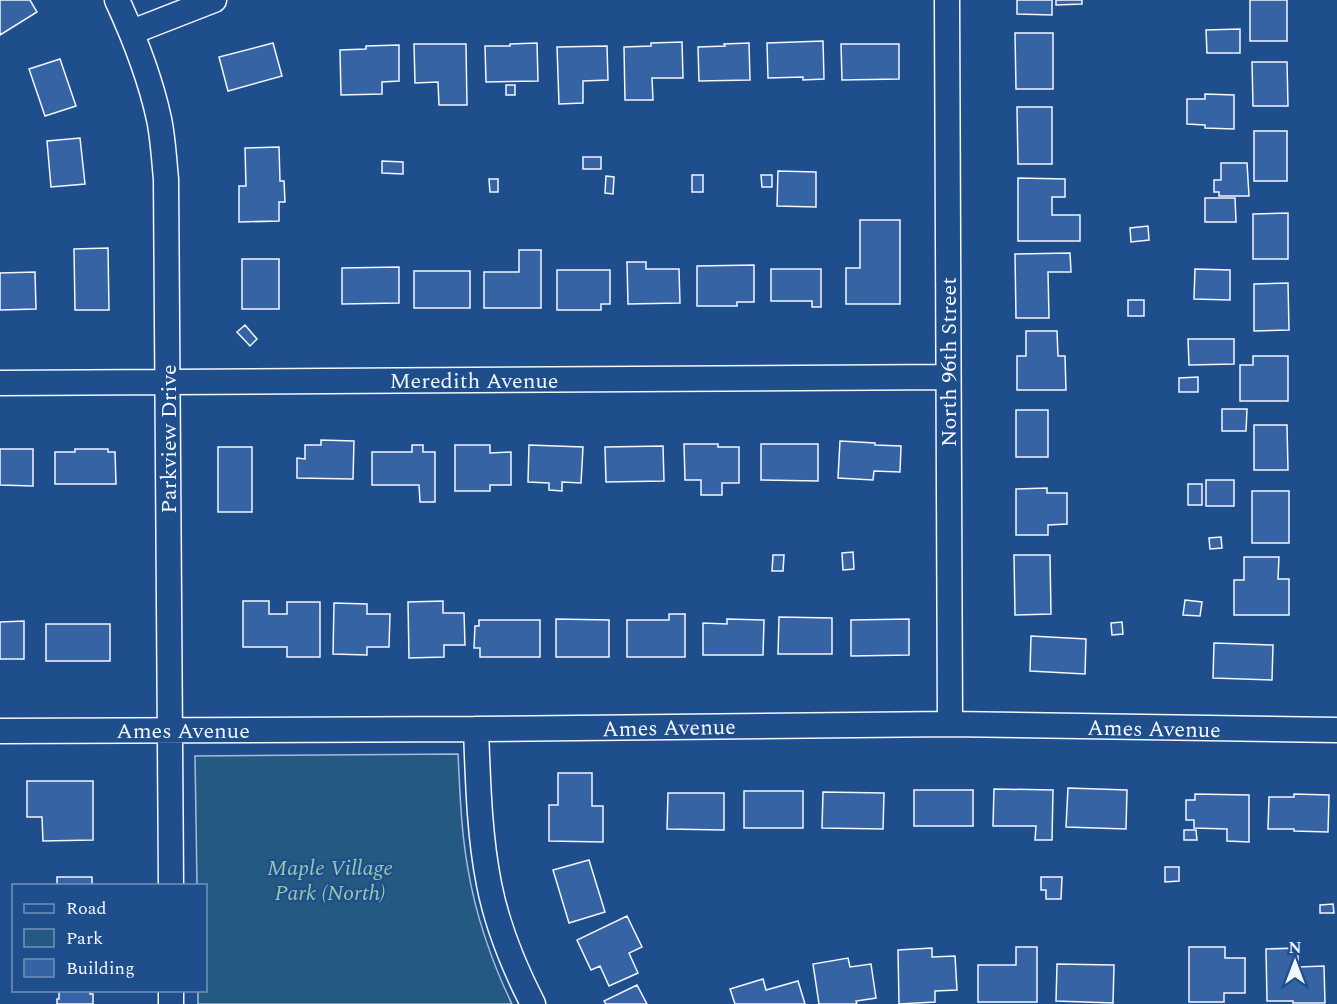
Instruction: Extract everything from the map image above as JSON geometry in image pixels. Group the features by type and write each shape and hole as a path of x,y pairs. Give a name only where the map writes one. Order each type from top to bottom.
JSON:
{"street":[{"name":"Parkview Drive","path":"117,0 145,66 159,121 166,179 171,884"},
{"path":"132,32 214,0"},
{"name":"North 96th Street","path":"947,0 950,724"},
{"name":"Meredith Avenue","path":"0,383 948,377"},
{"name":"Ames Avenue","path":"0,731 950,724 1337,730"},
{"path":"476,729 478,798 489,886 500,929 533,1004"}],"green space":[{"name":"Maple Village Park (North)","path":"458,754 462,826 471,886 485,938 512,1004 198,1004 198,992 207,992 207,884 197,884 195,756"}],"building":[{"path":"0,0 30,0 37,12 0,35"},
{"path":"1017,0 1052,0 1052,15 1017,14"},
{"path":"1056,0 1082,0 1082,4 1056,5"},
{"path":"1250,0 1287,0 1287,41 1250,41"},
{"path":"1240,29 1240,53 1207,53 1206,30"},
{"path":"1015,33 1053,33 1053,89 1016,89"},
{"path":"823,41 824,79 768,78 767,43"},
{"path":"682,42 683,78 652,78 653,100 625,100 624,47"},
{"path":"273,43 282,76 228,91 219,57"},
{"path":"537,43 538,81 486,82 485,46"},
{"path":"749,43 750,80 699,81 698,47"},
{"path":"414,44 466,44 467,105 439,105 438,82 415,83"},
{"path":"841,44 899,44 899,79 842,80"},
{"path":"399,45 399,81 382,82 382,94 341,95 340,50"},
{"path":"607,46 608,80 583,81 583,103 559,104 557,47"},
{"path":"60,59 76,106 45,116 29,69"},
{"path":"1252,62 1287,62 1288,106 1253,106"},
{"path":"506,85 515,85 515,95 506,95"},
{"path":"1205,94 1234,95 1234,129 1205,128 1205,125 1187,124 1187,99 1205,99"},
{"path":"1017,107 1052,107 1052,164 1018,164"},
{"path":"1254,131 1287,131 1287,181 1254,181"},
{"path":"80,138 85,184 51,187 47,141"},
{"path":"279,147 280,181 284,181 285,202 279,202 279,221 239,222 239,186 246,186 245,148"},
{"path":"583,157 601,157 601,169 583,169"},
{"path":"382,161 403,162 403,174 382,173"},
{"path":"1221,163 1247,163 1249,196 1219,196 1219,192 1214,192 1214,180 1221,180"},
{"path":"778,171 816,172 816,207 777,206"},
{"path":"692,175 703,175 703,192 692,192"},
{"path":"761,175 772,175 772,187 762,187"},
{"path":"606,176 614,177 613,194 605,193"},
{"path":"1018,178 1065,179 1065,197 1052,197 1052,215 1080,215 1080,241 1018,241"},
{"path":"489,179 498,179 498,192 490,192"},
{"path":"1205,198 1235,198 1236,222 1205,222"},
{"path":"1288,213 1288,259 1253,259 1253,214"},
{"path":"860,220 900,220 900,304 846,304 846,268 860,268"},
{"path":"1148,226 1149,240 1131,242 1130,228"},
{"path":"108,248 109,310 75,310 74,249"},
{"path":"519,250 541,250 541,308 484,308 484,272 519,272"},
{"path":"1070,253 1071,272 1048,272 1049,318 1016,318 1015,254"},
{"path":"242,259 279,259 279,309 242,309"},
{"path":"627,262 646,262 646,269 679,269 680,303 628,304"},
{"path":"754,265 754,302 737,302 737,306 697,306 697,266"},
{"path":"399,267 399,303 342,304 342,268"},
{"path":"771,269 821,269 821,307 812,307 812,301 771,301"},
{"path":"1195,269 1230,270 1230,300 1194,299"},
{"path":"557,270 610,270 610,304 601,304 601,310 557,310"},
{"path":"414,271 470,271 470,308 414,308"},
{"path":"35,272 36,309 0,310 0,273"},
{"path":"1288,283 1289,330 1254,331 1254,284"},
{"path":"1128,300 1144,300 1144,316 1128,316"},
{"path":"245,325 257,339 250,346 237,332"},
{"path":"1026,331 1057,331 1058,356 1065,356 1066,390 1017,390 1017,356 1026,356"},
{"path":"1188,339 1234,339 1234,364 1189,365"},
{"path":"1253,356 1288,356 1288,401 1240,401 1240,365 1253,365"},
{"path":"1198,377 1198,392 1179,392 1179,378"},
{"path":"1222,409 1247,409 1246,431 1222,431"},
{"path":"1016,410 1048,410 1048,457 1016,457"},
{"path":"1254,425 1287,425 1288,470 1254,470"},
{"path":"321,440 354,441 353,479 297,478 297,458 305,459 305,445 321,445"},
{"path":"840,441 901,446 900,472 874,471 873,480 838,478"},
{"path":"684,444 718,444 718,447 739,447 739,483 722,483 722,495 701,495 701,480 685,480"},
{"path":"761,444 818,444 818,481 761,480"},
{"path":"412,445 423,445 423,452 435,452 435,502 420,502 419,485 372,485 372,452 412,452"},
{"path":"455,445 490,445 490,453 511,452 511,485 490,485 490,491 455,491"},
{"path":"529,445 583,447 581,483 562,482 562,491 549,490 549,483 528,482"},
{"path":"663,446 664,481 606,482 605,447"},
{"path":"218,447 252,447 252,512 218,512"},
{"path":"0,449 33,449 33,486 0,485"},
{"path":"75,449 108,449 108,452 115,452 116,484 55,484 55,452 75,452"},
{"path":"1206,480 1234,480 1234,506 1206,506"},
{"path":"1188,484 1202,484 1202,505 1188,505"},
{"path":"1047,488 1047,493 1067,493 1067,524 1048,525 1048,535 1016,535 1016,489"},
{"path":"1252,491 1289,491 1289,543 1252,543"},
{"path":"1221,537 1222,548 1210,549 1209,538"},
{"path":"853,552 854,569 843,570 842,553"},
{"path":"773,555 784,555 783,571 772,571"},
{"path":"1014,555 1050,555 1051,614 1015,615"},
{"path":"1244,557 1279,557 1278,579 1289,579 1289,615 1234,615 1234,580 1244,580"},
{"path":"1185,600 1202,602 1200,616 1183,615"},
{"path":"243,601 269,601 269,614 287,614 287,602 320,602 320,657 287,657 287,647 243,647"},
{"path":"443,601 443,613 464,613 465,645 444,645 444,657 409,658 408,602"},
{"path":"334,603 367,604 367,614 390,614 389,647 367,647 367,655 333,654"},
{"path":"669,614 685,614 685,657 627,657 627,620 669,620"},
{"path":"779,617 832,618 832,654 778,654"},
{"path":"556,619 609,620 609,657 556,657"},
{"path":"727,619 764,620 763,655 703,655 703,623 727,624"},
{"path":"909,619 909,655 851,656 851,620"},
{"path":"479,620 540,620 540,657 480,657 480,648 474,648 475,626 479,626"},
{"path":"24,621 24,659 0,659 0,622"},
{"path":"1122,622 1123,634 1112,635 1111,623"},
{"path":"46,624 110,624 110,661 46,661"},
{"path":"1031,636 1086,639 1085,674 1030,671"},
{"path":"1214,643 1273,645 1272,680 1213,678"},
{"path":"558,773 592,773 592,806 603,806 603,842 549,841 549,805 558,805"},
{"path":"27,781 93,781 93,840 43,841 42,817 27,817"},
{"path":"1068,788 1127,790 1126,829 1066,827"},
{"path":"994,789 1053,790 1052,840 1035,840 1036,826 993,826"},
{"path":"914,790 973,790 973,826 914,826"},
{"path":"744,791 803,791 803,828 744,828"},
{"path":"823,792 884,793 883,829 822,828"},
{"path":"668,793 724,793 724,830 667,829"},
{"path":"1195,794 1249,795 1249,842 1227,841 1227,829 1194,828 1194,820 1186,820 1186,800 1195,800"},
{"path":"1294,794 1329,795 1328,832 1268,829 1269,797 1294,797"},
{"path":"1184,830 1196,830 1197,840 1184,840"},
{"path":"589,860 605,912 569,923 553,870"},
{"path":"1165,867 1179,867 1179,881 1165,882"},
{"path":"57,877 92,877 92,884 57,884"},
{"path":"1041,877 1062,877 1061,899 1046,899 1046,890 1041,890"},
{"path":"1333,904 1334,913 1320,913 1320,905"},
{"path":"627,916 642,947 629,953 638,973 609,986 600,966 591,970 577,940"},
{"path":"1016,947 1037,947 1037,1002 978,1002 978,965 1016,965"},
{"path":"1189,947 1225,947 1225,958 1245,958 1245,993 1224,993 1224,1002 1189,1002"},
{"path":"932,948 932,957 955,956 957,990 935,991 935,1002 899,1004 898,950"},
{"path":"1298,948 1298,967 1324,966 1325,1003 1267,1001 1266,949"},
{"path":"848,958 850,967 871,964 876,998 856,1001 857,1004 819,1004 813,964"},
{"path":"1057,964 1114,965 1113,1003 1056,1001"},
{"path":"763,979 766,990 798,981 805,1004 735,1004 730,989"},
{"path":"637,985 647,1004 606,1004 604,1001"},
{"path":"59,992 90,992 93,994 93,1004 57,1004 57,999 59,999"}]}
